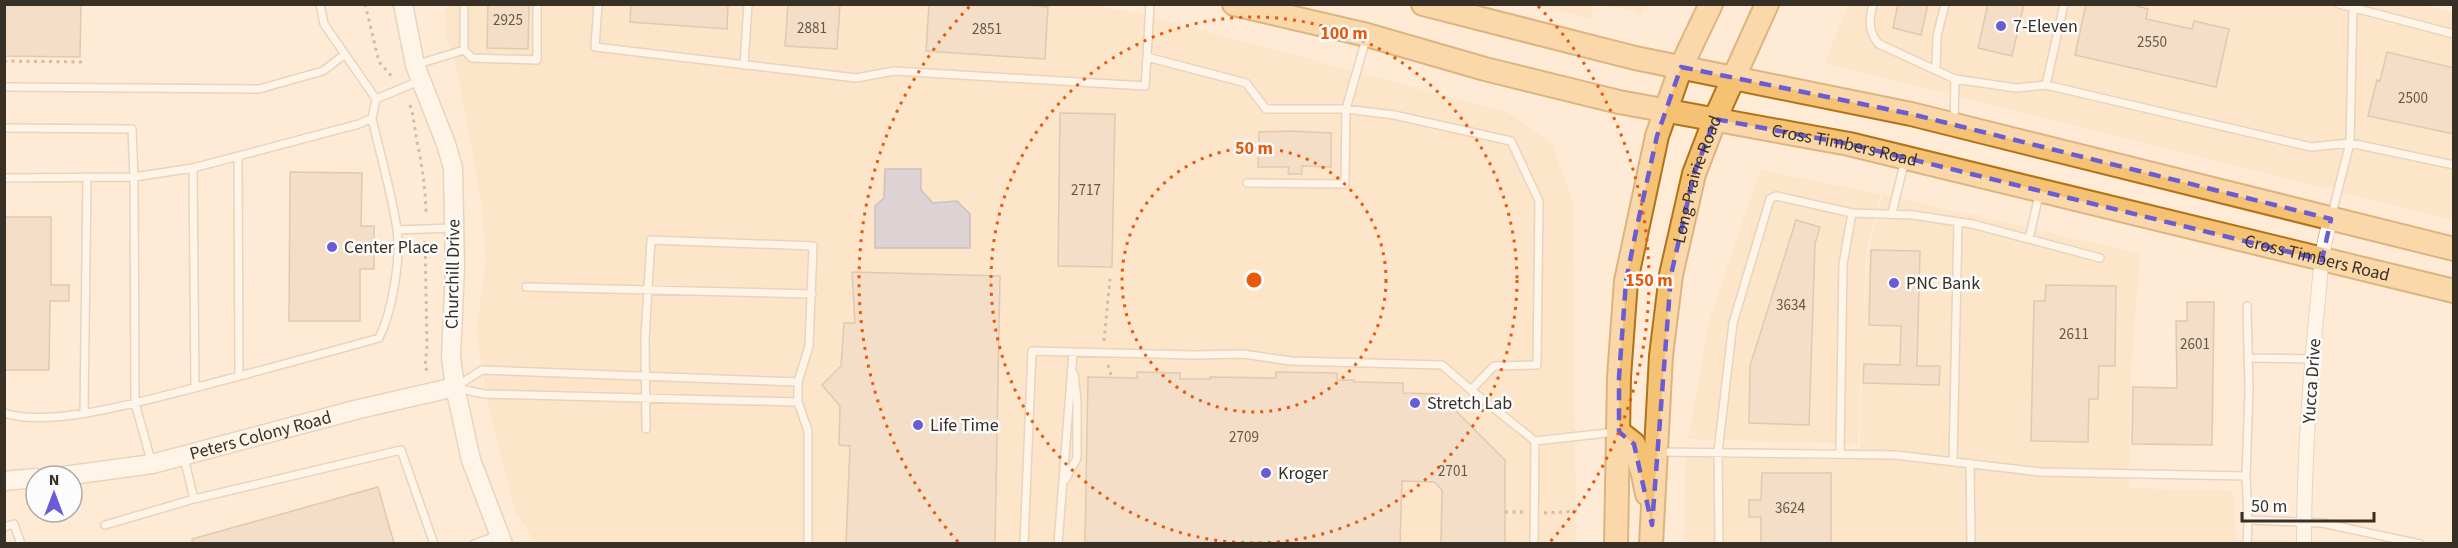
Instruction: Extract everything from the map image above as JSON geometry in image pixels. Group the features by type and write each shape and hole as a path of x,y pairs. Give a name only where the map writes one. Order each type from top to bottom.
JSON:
{"main road":[{"name":"Cross Timbers Road","path":"1234,4 1367,35 1485,69 1619,102 1849,144 2454,291"},
{"path":"1423,4 1625,55 1954,125 2454,249"},
{"path":"1616,543 1619,377 1626,281 1646,182 1666,110 1681,67 1711,4"},
{"name":"Long Prairie Road","path":"1652,534 1658,452 1661,356 1671,275 1694,174 1715,118 1767,4"},
{"path":"1619,432 1634,444 1643,474 1652,534"}],"street":[{"name":"Churchill Drive","path":"403,4 417,73 446,144 453,168 455,267 451,357 455,387 471,459 501,539"},
{"name":"Yucca Drive","path":"2304,543 2313,359 2322,260 2325,237 2331,219"},
{"name":"Peters Colony Road","path":"84,473 152,464 359,409 455,387"},
{"path":"4,481 24,479"}],"lane":[{"path":"4,413 46,417 135,403 379,338 388,320 398,250 397,230 372,118 376,99 324,24 321,4"},
{"path":"464,4 464,50 472,58 537,60 537,4"},
{"path":"598,4 595,47 856,78 894,71 1145,86 1149,4"},
{"path":"744,65 748,4"},
{"path":"1873,4 1869,18 1872,36 1879,44 1955,78 2016,88 2046,85 2311,147 2350,143 2454,165"},
{"path":"1936,70 1937,36 1945,4"},
{"path":"2046,85 2064,4"},
{"path":"2338,4 2454,34"},
{"path":"2331,219 2350,143 2352,6"},
{"path":"1247,183 1345,184 1346,110 1367,35"},
{"path":"376,99 401,88 417,73 464,50"},
{"path":"4,87 259,89 323,71 345,54"},
{"path":"1147,57 1246,83 1266,109 1346,110 1394,115 1511,141 1539,201 1537,365 1494,366 1471,390"},
{"path":"1954,125 1955,78"},
{"path":"4,178 134,177 193,168 359,124 372,118"},
{"path":"4,128 132,129 135,403 152,464"},
{"path":"238,156 239,376"},
{"path":"1892,213 1906,158"},
{"path":"193,168 195,387"},
{"path":"84,412 87,177"},
{"path":"2029,239 2040,190"},
{"path":"1719,543 1718,452 1732,323 1770,199 1776,196 1852,213 1892,213 1958,222 2100,258"},
{"path":"1839,453 1843,264 1852,213"},
{"path":"1953,462 1958,222"},
{"path":"397,230 454,228"},
{"path":"646,429 645,377 651,240 813,246 809,346 798,382 798,402 808,431 808,543"},
{"path":"526,287 812,294"},
{"path":"2247,306 2247,543"},
{"path":"1024,543 1032,351 1243,354 1291,361 1442,365 1535,441 1619,432"},
{"path":"1058,543 1072,353"},
{"path":"1063,484 1077,458 1077,401 1072,353"},
{"path":"2248,358 2313,359"},
{"path":"455,387 482,370 798,382"},
{"path":"455,387 484,394 798,402"},
{"path":"1534,543 1535,441"},
{"path":"105,525 194,499 401,450 434,543"},
{"path":"1658,452 1895,455 2040,472 2246,476"},
{"path":"183,455 194,499"},
{"path":"1970,463 1971,543"},
{"path":"2248,520 2322,523 2387,540 2420,543"},
{"path":"4,527 14,524 21,543"},
{"path":"474,543 501,539"}],"path":[{"path":"365,4 379,62 406,94 416,123 418,149 425,177 424,268 427,346 425,368 430,373"},
{"path":"4,61 83,62"},
{"path":"1110,279 1104,342 1111,375"}],"highlighted area":[{"path":"1681,67 1911,114 2331,219 2322,260 1849,144 1715,119 1694,174 1671,275 1652,525 1634,444 1619,432 1619,377 1626,281 1636,231 1657,136"}],"shaded area":[{"path":"445,5 1094,5 1138,13 1509,113 1552,144 1573,202 1576,543 536,543 516,513 491,419 476,331 486,261 481,201 457,70 446,34"},
{"path":"1529,5 1594,5 1591,19"},
{"path":"1598,5 1646,5 1641,16 1629,10"},
{"path":"1848,5 2421,5 2453,13 2453,220 1825,63"},
{"path":"1760,170 1881,194 1866,250 1858,444 1688,439 1709,322"},
{"path":"1883,194 2140,254 2131,372 2129,488 2233,491 2236,540 2286,540 2286,544 1684,544 1685,457 1860,460 1863,327 1869,250"}],"water":[{"path":"885,169 921,169 921,190 933,203 957,201 970,214 970,248 875,248 875,206 884,198"}],"building":[{"path":"4,4 81,4 80,57 4,56"},
{"path":"488,4 529,4 528,49 487,48"},
{"path":"631,4 728,4 727,29 630,22"},
{"path":"788,4 840,4 837,49 785,46"},
{"path":"929,4 1013,4 1048,7 1045,59 926,51"},
{"path":"1898,4 1928,4 1921,35 1893,28"},
{"name":"7-Eleven","path":"1988,4 2024,4 2012,56 1978,48"},
{"path":"2086,4 2129,4 2148,9 2146,19 2192,29 2194,21 2229,29 2216,87 2075,55"},
{"path":"2387,52 2454,68 2454,134 2368,116"},
{"path":"1060,113 1115,114 1112,267 1058,266"},
{"path":"1259,132 1331,133 1331,167 1302,166 1302,174 1288,174 1289,167 1258,167"},
{"name":"Center Place","path":"290,172 362,173 361,226 374,226 374,269 360,269 360,321 289,321"},
{"path":"4,217 51,217 51,285 69,285 69,301 50,301 49,370 4,370"},
{"path":"1796,220 1820,227 1815,244 1809,425 1749,423 1750,366"},
{"path":"1871,250 1920,251 1917,366 1940,366 1939,385 1863,383 1864,364 1900,365 1901,326 1869,325"},
{"name":"Life Time","path":"852,272 1000,276 995,543 846,543 850,446 839,445 840,406 822,385 841,366 844,323 855,323"},
{"path":"2046,285 2116,286 2115,366 2099,366 2098,399 2089,399 2088,442 2031,441 2034,301 2045,301"},
{"path":"2187,302 2214,302 2212,445 2132,444 2133,387 2177,388 2176,321 2187,321"},
{"path":"1137,372 1180,373 1180,379 1276,378 1276,372 1337,373 1337,380 1403,383 1403,393 1439,394 1505,460 1505,543 1441,543 1442,490 1434,482 1402,481 1400,543 1085,542 1088,377 1137,378"},
{"path":"1762,473 1831,473 1831,543 1761,543 1761,517 1749,517 1749,500 1761,500"},
{"path":"378,487 394,543 193,543 192,539"}],"place":[{"name":"7-Eleven","path":"2001,26"},
{"name":"Center Place","path":"332,247"},
{"name":"PNC Bank","path":"1894,283"},
{"name":"Stretch Lab","path":"1415,403"},
{"name":"Life Time","path":"918,425"},
{"name":"Kroger","path":"1266,473"}]}
